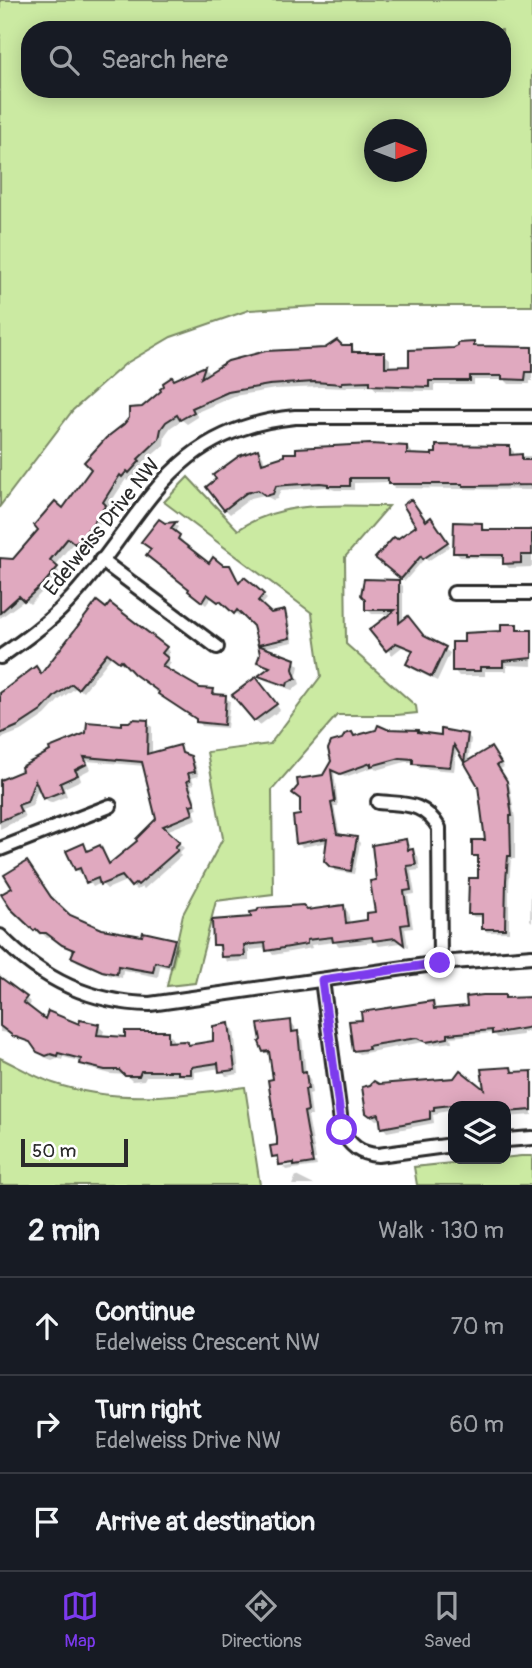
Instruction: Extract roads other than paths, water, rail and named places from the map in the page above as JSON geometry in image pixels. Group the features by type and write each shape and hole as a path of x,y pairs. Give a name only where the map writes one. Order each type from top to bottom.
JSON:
{"street":[{"name":"Edelweiss Drive NW","path":"0,657 67,603 169,474 205,444 229,432 266,420 295,417 532,417"},
{"path":"101,560 217,647"},
{"path":"454,593 532,593"},
{"path":"378,802 418,806 427,812 439,828 440,963"},
{"path":"0,849 110,806"},
{"path":"0,936 25,960 48,976 112,1002 150,1004 440,963 532,956"},
{"path":"322,980 342,1130 347,1141 367,1155 448,1146"},
{"path":"511,1140 532,1138"}]}
